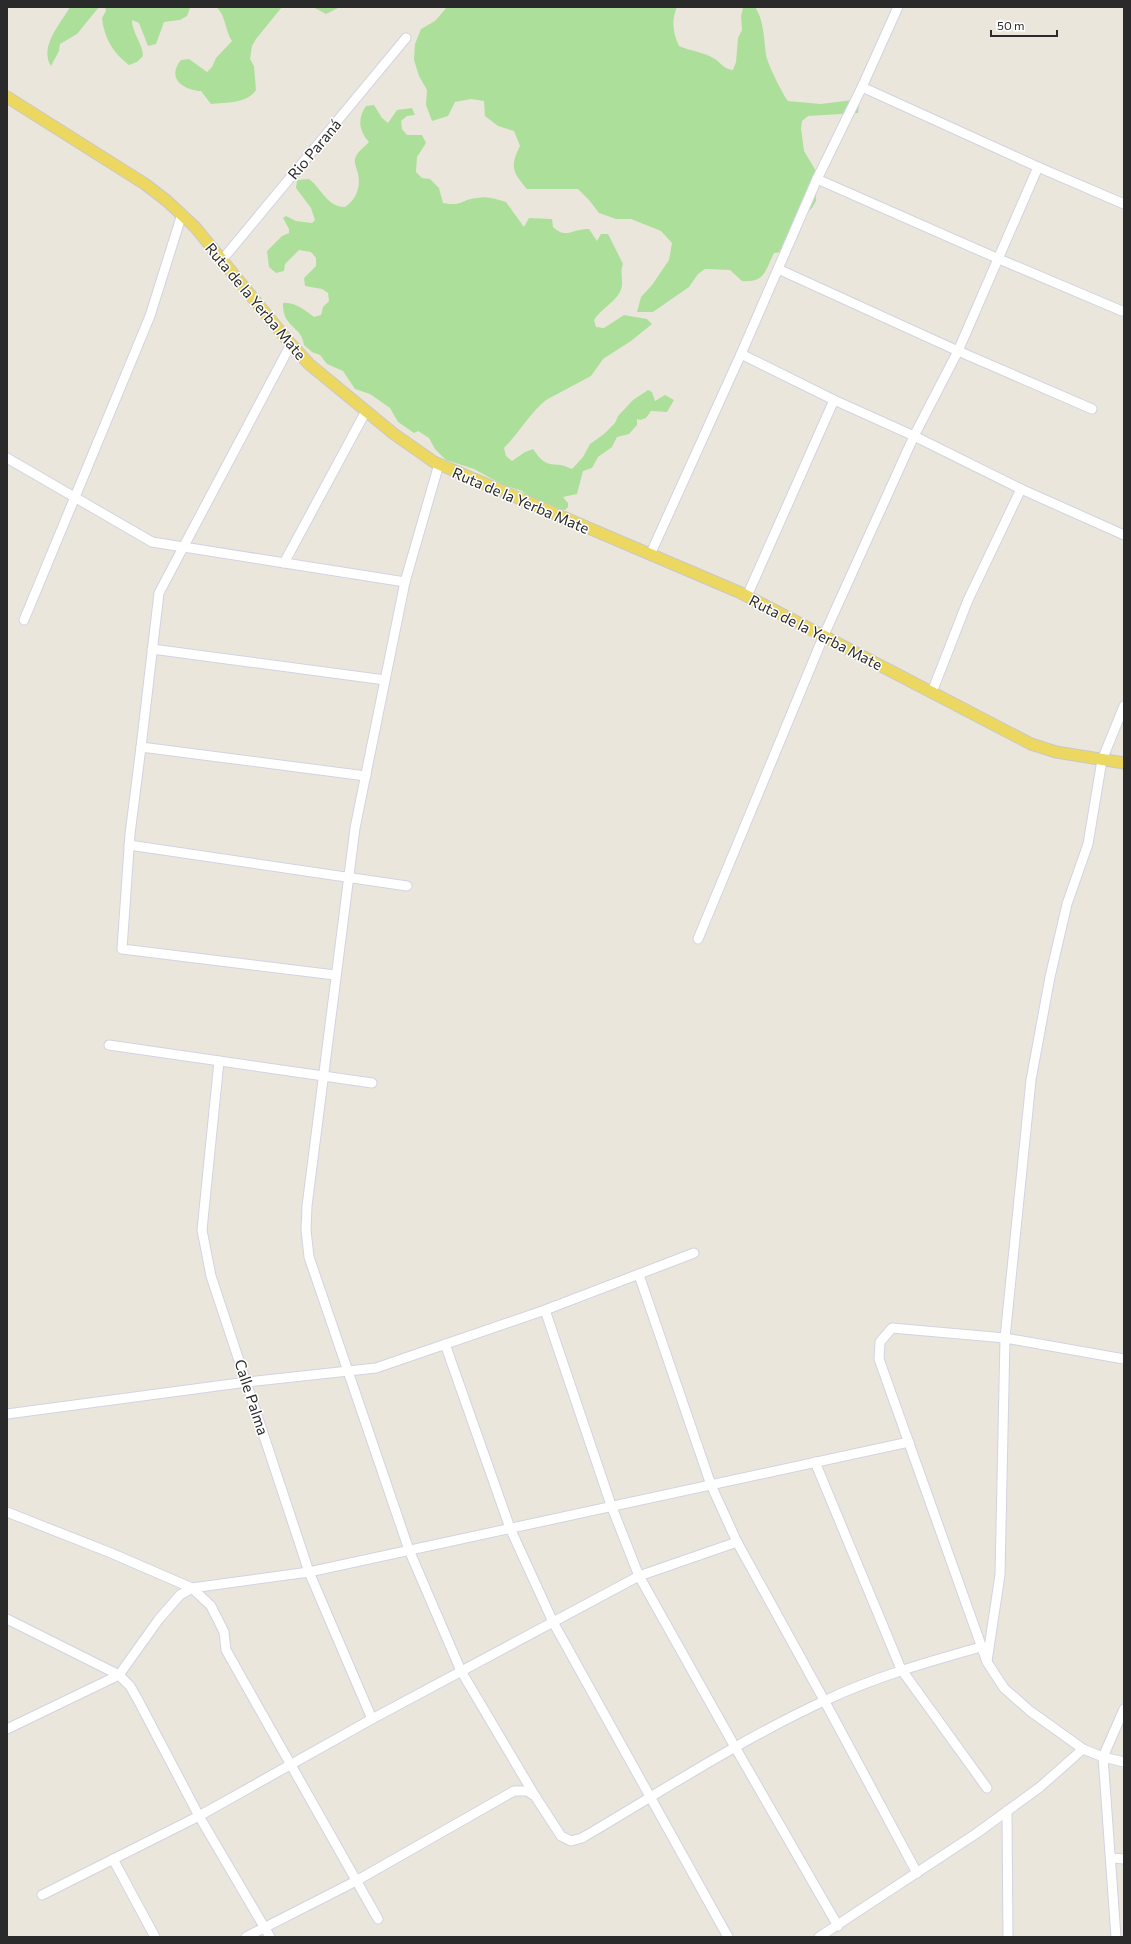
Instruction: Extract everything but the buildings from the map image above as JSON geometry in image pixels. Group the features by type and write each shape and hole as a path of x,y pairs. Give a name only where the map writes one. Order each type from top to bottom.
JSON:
{"main road":[{"name":"Ruta de la Yerba Mate","path":"7,97 144,184 182,214 222,260 290,344 309,364 412,448 439,464 747,596 1037,746 1056,752 1124,763"}],"street":[{"path":"650,555 741,354 817,179 862,88 898,7"},
{"name":"Rio Paraná","path":"222,260 406,38"},
{"path":"862,88 1124,204"},
{"path":"698,939 824,635 914,436 958,351 1038,167"},
{"path":"817,179 1122,311"},
{"path":"24,620 150,316 182,214"},
{"path":"778,269 958,351 1092,409"},
{"path":"290,344 159,593 129,845 122,948 335,975"},
{"path":"741,354 834,400 914,436 1021,489 1124,534"},
{"path":"747,596 834,400"},
{"path":"284,563 366,410"},
{"path":"7,458 152,542 405,582"},
{"path":"439,464 405,582 355,828 335,975 306,1230 309,1257 409,1550 461,1671 535,1796 561,1836 571,1841 582,1838 735,1747 824,1700 901,1669 981,1647"},
{"path":"932,692 968,600 1021,489"},
{"path":"152,649 385,680"},
{"path":"987,1662 1000,1575 1005,1338 1031,1080 1050,977 1067,904 1088,844 1102,760 1124,706"},
{"path":"141,747 366,776"},
{"path":"129,845 407,886"},
{"path":"109,1045 372,1083"},
{"name":"Calle Palma","path":"218,1061 202,1230 211,1276 309,1572 372,1719"},
{"path":"7,1414 247,1382 376,1368 545,1310 694,1253"},
{"path":"639,1275 711,1485 737,1542 917,1873"},
{"path":"545,1310 611,1505 639,1576 838,1926"},
{"path":"1124,1359 1005,1338 892,1328 880,1342 879,1359 987,1662 1004,1688 1030,1712 1083,1749 1103,1757 1124,1762"},
{"path":"445,1344 510,1528 553,1622 728,1937"},
{"path":"7,1729 119,1675 159,1619 180,1595 192,1588 309,1572 611,1505 909,1442"},
{"path":"814,1462 901,1669 987,1788"},
{"path":"7,1512 111,1553 192,1588 211,1606 224,1632 226,1650 378,1919"},
{"path":"42,1895 200,1816 372,1719 639,1576 737,1542"},
{"path":"7,1618 119,1675 130,1686 200,1816 270,1937"},
{"path":"1116,1937 1112,1858 1103,1757 1124,1709"},
{"path":"819,1937 838,1926 1007,1811 1040,1786 1083,1749"},
{"path":"246,1937 356,1881 506,1794 514,1791 527,1791 535,1796"},
{"path":"1007,1811 1008,1937"},
{"path":"1112,1858 1124,1859"},
{"path":"113,1859 155,1937"}],"green space":[{"path":"70,7 99,7 77,34 60,44 59,51 51,66 48,59 49,43 56,28"},
{"path":"105,7 190,8 187,16 180,20 164,22 156,44 148,46 139,23 132,20 132,25 143,52 143,56 137,62 129,65 118,55 107,38 102,18 106,11"},
{"path":"216,7 282,7 252,46 250,59 254,66 256,90 247,98 236,102 211,104 201,91 188,88 179,82 175,72 181,60 189,59 207,72 212,67 216,58 232,41 222,14"},
{"path":"313,7 340,7 326,14"},
{"path":"447,7 677,7 673,22 675,36 679,46 711,57 725,67 733,70 736,62 738,38 742,30 741,16 743,8 755,7 762,24 767,60 782,92 788,101 821,104 852,100 859,105 858,113 808,116 802,121 801,128 804,151 816,171 816,201 812,208 800,218 782,252 774,253 766,270 760,278 750,281 742,281 730,270 705,269 698,274 689,287 653,312 637,312 641,297 652,285 669,260 672,243 661,231 631,219 616,219 599,213 578,189 527,189 518,178 514,169 515,159 520,146 514,131 498,126 485,116 484,101 471,99 455,102 448,116 432,121 426,105 427,90 419,76 414,60 415,44 421,29 435,21"},
{"path":"374,105 382,118 388,123 397,110 412,108 415,115 407,116 401,121 402,129 407,135 422,135 426,143 417,157 416,172 422,178 430,179 439,188 443,203 454,204 484,197 492,198 506,202 524,227 529,218 552,219 553,227 562,233 589,229 597,241 601,234 608,234 623,264 622,285 617,296 594,320 596,327 604,328 624,315 647,319 652,324 631,341 603,359 591,376 546,400 504,448 506,456 512,461 525,452 533,449 543,461 551,464 566,466 572,469 583,457 590,444 604,434 615,423 618,416 633,400 648,390 652,392 655,401 665,395 674,400 667,412 651,411 646,418 640,420 637,419 637,425 629,434 617,437 612,447 598,457 592,468 583,471 577,494 563,497 568,503 568,507 565,510 546,506 540,501 532,500 522,491 503,485 474,469 446,460 435,449 429,438 418,431 414,433 398,422 390,408 370,394 355,389 343,371 327,364 320,355 312,352 304,345 300,334 286,317 283,303 296,305 314,317 321,315 323,307 329,301 328,293 322,289 305,286 304,278 316,266 316,258 311,252 299,250 285,264 284,271 276,273 269,267 267,251 282,236 289,233 289,229 283,218 286,216 296,221 312,223 315,220 311,208 296,188 297,180 309,179 329,201 339,206 345,207 355,197 359,179 355,159 359,151 369,142 363,134 360,120 366,106"}]}
